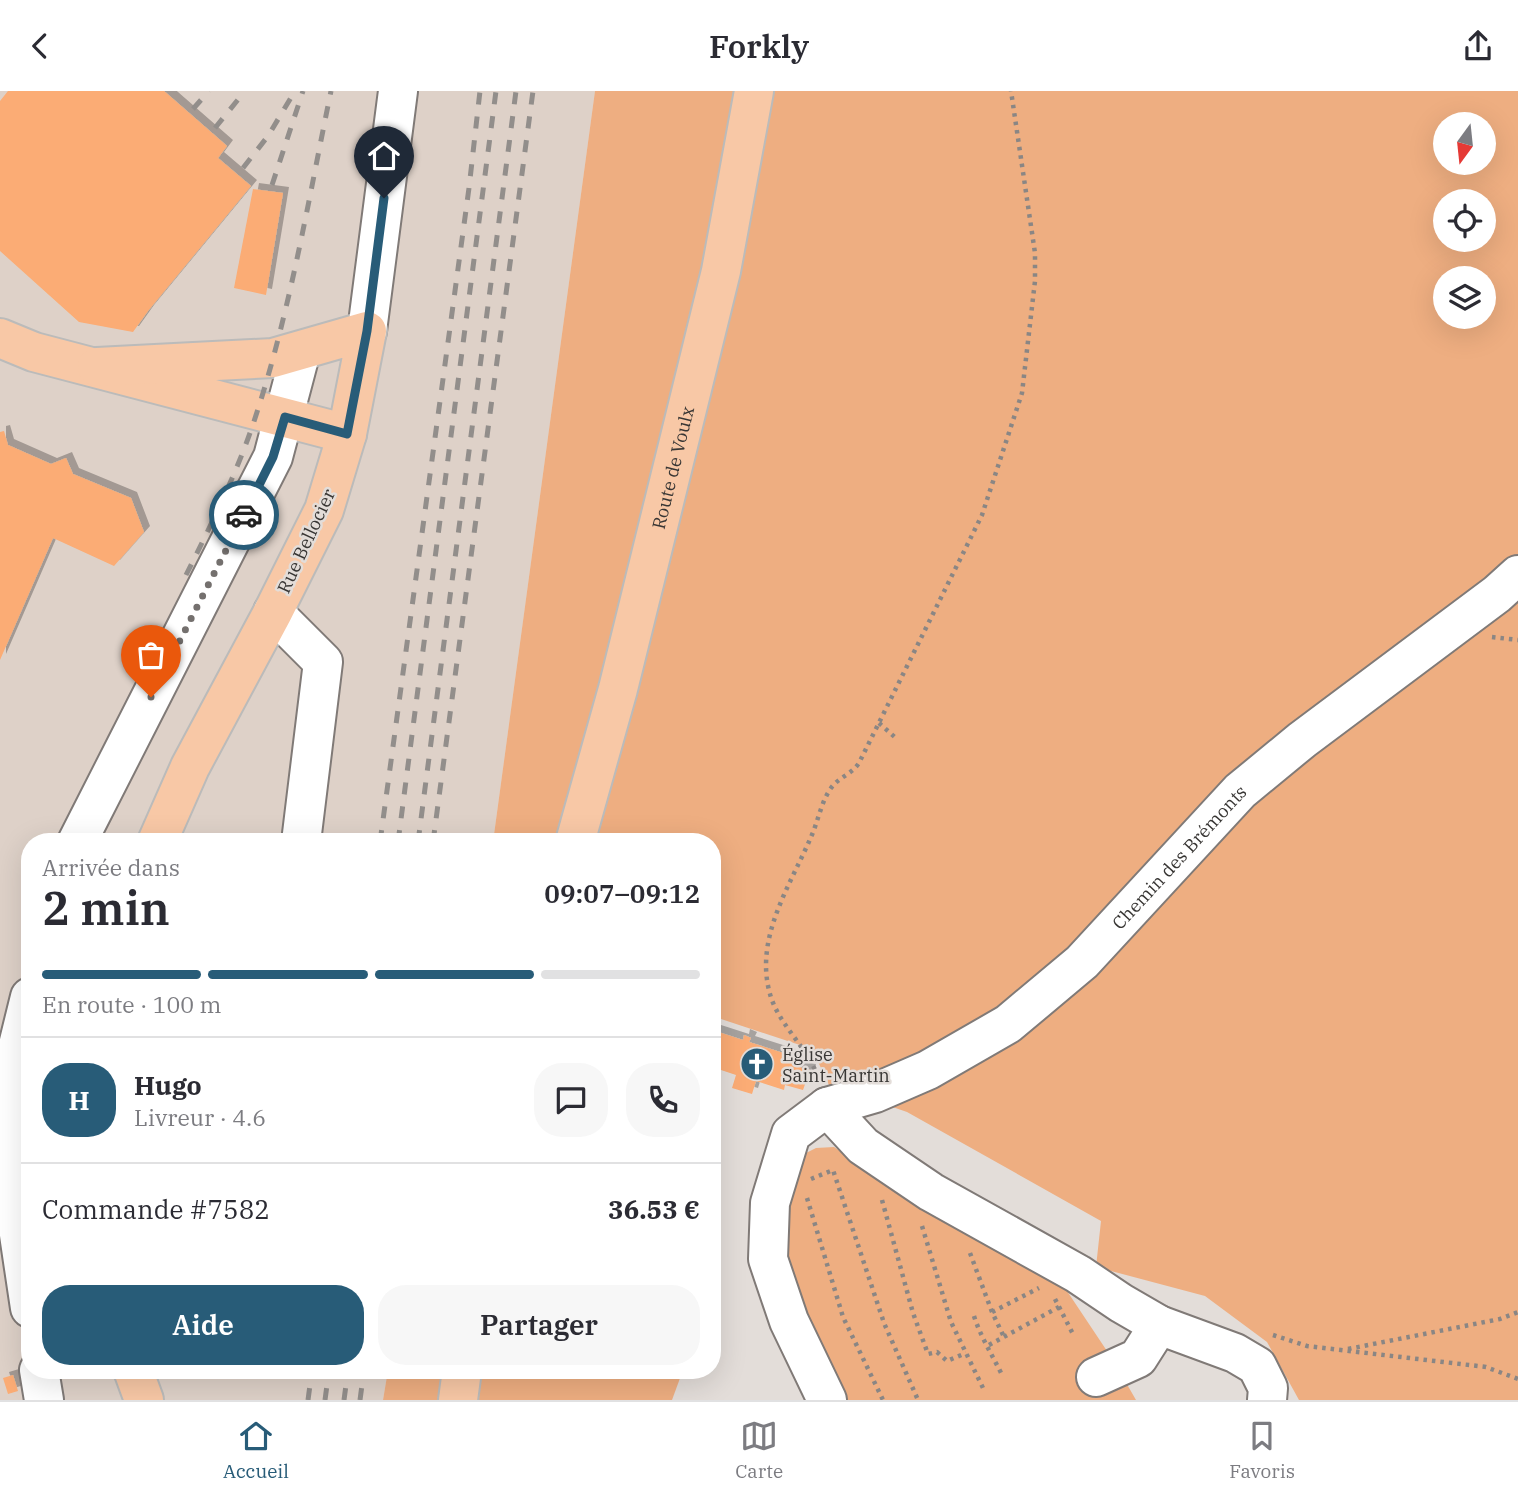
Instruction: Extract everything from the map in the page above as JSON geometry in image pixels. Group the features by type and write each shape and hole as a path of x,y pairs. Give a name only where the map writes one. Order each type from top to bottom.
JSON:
{"main road":[{"name":"Route de Voulx","path":"578,833 618,689 721,271 754,91"},
{"path":"97,367 273,358 367,331"},
{"name":"Rue Bellocier","path":"164,833 190,767 324,510 347,434 367,331"},
{"path":"0,338 34,352 347,434"},
{"path":"136,1379 144,1400"},
{"path":"458,1400 461,1379"}],"street":[{"name":"Rue Bellocier","path":"367,331 398,91"},
{"path":"82,833 273,457 301,351"},
{"name":"Chemin des Brémonts","path":"827,1107 875,1093 928,1070 1008,1024 1082,962 1240,791 1302,740 1497,594 1518,575"},
{"path":"273,612 323,661 302,833"},
{"path":"21,1018 9,1045 12,1066 3,1153 21,1256"},
{"path":"827,1400 785,1308 768,1259 770,1203 791,1134 827,1107 863,1146 931,1192 1078,1274 1159,1325 1235,1353 1256,1366 1268,1388 1267,1400"},
{"path":"1096,1377 1138,1358 1159,1325"},
{"path":"40,1379 44,1400"}],"path":[{"path":"827,1107 815,1070 792,1037 770,994 766,960 770,933 775,914 813,834 831,788 854,771 982,515 1022,393 1035,281 1035,253 1011,91"},
{"path":"879,723 898,740"},
{"path":"803,1182 833,1170 884,1323 918,1400"},
{"path":"805,1192 843,1317 883,1400"},
{"path":"931,1192 920,1216 951,1322 983,1388"},
{"path":"882,1200 913,1313 928,1354 937,1352 947,1361 966,1353"},
{"path":"970,1253 1004,1337"},
{"path":"992,1312 1047,1284"},
{"path":"1053,1295 1074,1336"},
{"path":"989,1345 1059,1307"},
{"path":"1343,1351 1500,1319 1518,1312"},
{"path":"974,1316 981,1338 989,1345 1003,1377"},
{"path":"1269,1334 1307,1346 1486,1367 1518,1379"}],"shaded area":[{"path":"0,91 595,91 494,833 21,833 21,1379 386,1379 383,1400 0,1400"},
{"path":"595,91 1518,91 1518,1400 1299,1400 1267,1342 1205,1296 1096,1267 1101,1221 907,1112 829,1085 812,1049 721,1019 721,833 494,833"},
{"path":"834,1147 923,1206 1059,1279 1136,1400 840,1400 781,1261 782,1209 804,1154 816,1148"},
{"path":"386,1379 680,1379 672,1400 383,1400"}],"building":[{"path":"8,91 164,91 227,146 218,158 251,186 133,332 79,322 0,251 0,101"},
{"path":"253,189 283,193 266,295 234,288"},
{"path":"4,431 8,445 51,464 66,458 73,474 131,498 144,532 114,566 53,538 0,660 0,432"},
{"name":"Église Saint-Martin","path":"721,1033 743,1040 744,1035 751,1038 749,1042 799,1058 803,1062 801,1068 810,1070 803,1090 785,1085 784,1090 756,1081 752,1094 732,1088 736,1075 721,1070"},
{"path":"13,1375 18,1391 8,1394 3,1378"}],"railway":[{"path":"193,109 209,91"},
{"path":"215,128 245,91"},
{"path":"243,168 268,136 295,91"},
{"path":"272,185 303,91"},
{"path":"186,575 234,473 251,431 270,370 299,251 331,91"},
{"path":"381,833 480,91"},
{"path":"399,833 496,91"},
{"path":"419,833 516,91"},
{"path":"434,833 533,91"},
{"path":"308,1400 311,1379"},
{"path":"325,1400 328,1379"},
{"path":"344,1400 347,1379"},
{"path":"360,1400 363,1379"}],"way so far":[{"path":"151,697 244,515"}],"place":[{"name":"Église Saint-Martin","path":"757,1064"}],"route":[{"path":"244,515 273,457 285,417 347,434 367,331 384,198"}]}
